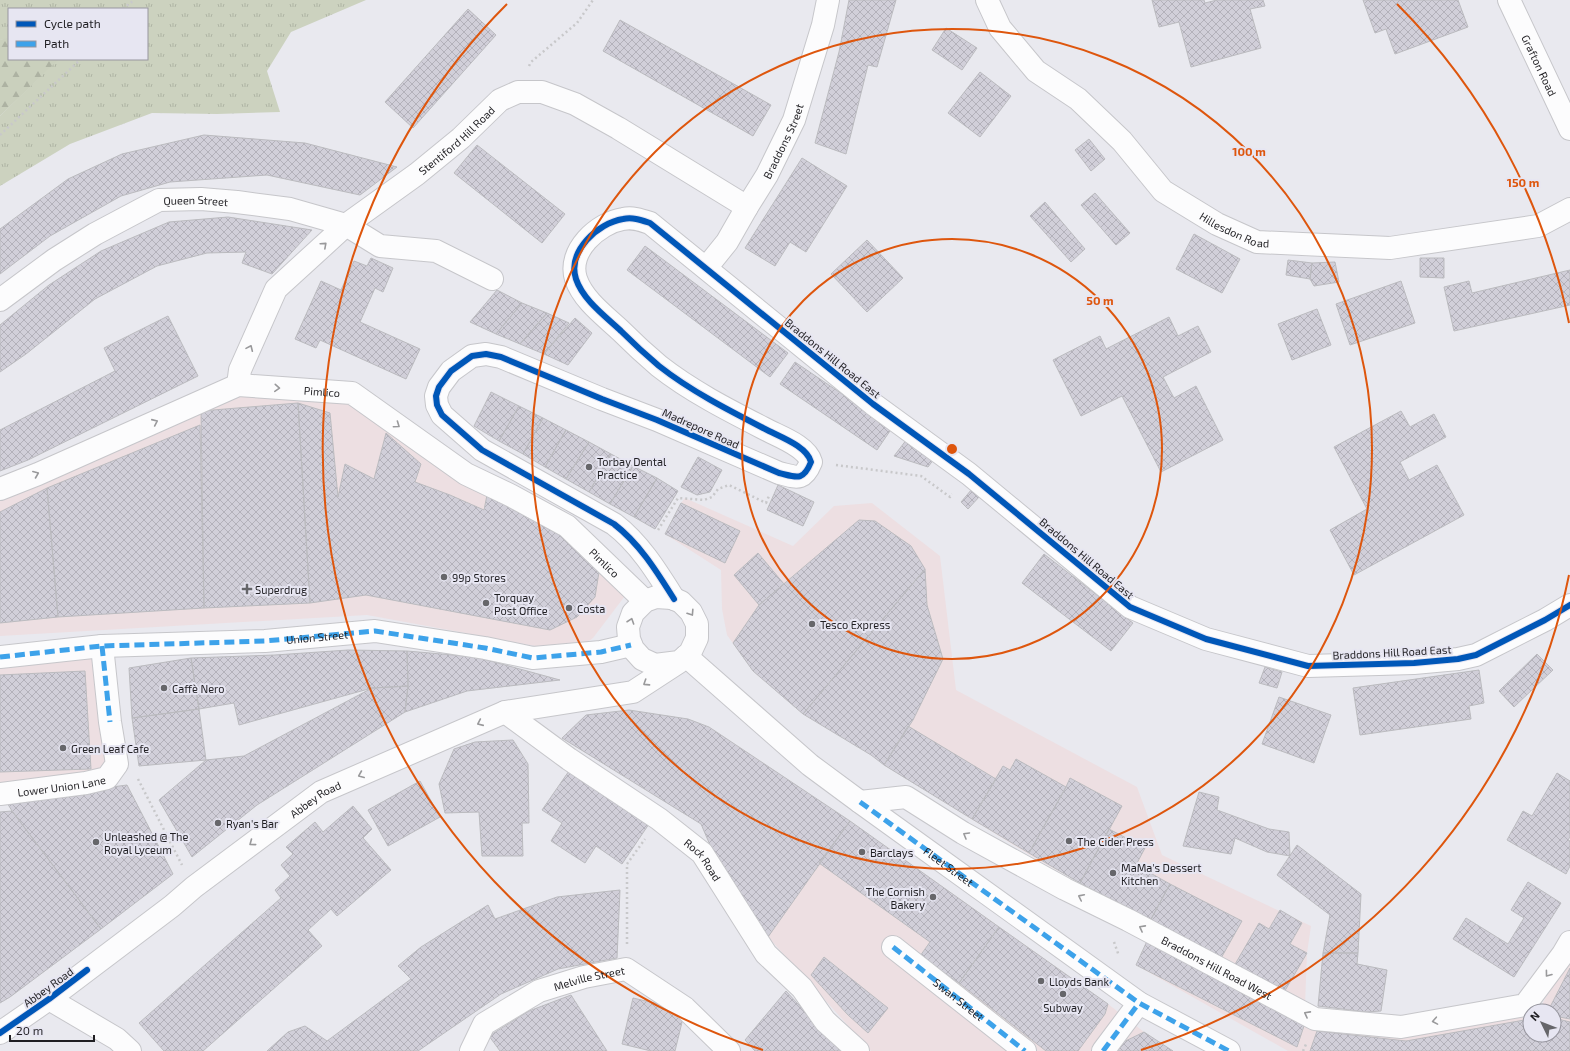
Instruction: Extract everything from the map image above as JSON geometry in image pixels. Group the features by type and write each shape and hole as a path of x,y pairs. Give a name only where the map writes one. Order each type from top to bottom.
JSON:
{"street":[{"name":"Braddons Street","path":"706,268 727,242 767,175 794,120 823,25 828,0"},
{"name":"Hillesdon Road","path":"987,0 1000,28 1036,71 1078,99 1122,141 1163,191 1217,224 1257,242 1390,248 1538,226 1570,209"},
{"name":"Grafton Road","path":"1509,0 1570,129"},
{"name":"Stentiford Hill Road","path":"238,385 240,370 276,288 346,225 417,174 461,138 500,100 518,92 542,92 575,104 618,128 747,207"},
{"name":"Queen Street","path":"0,300 54,260 95,234 159,200 201,199 290,209 346,225 380,246 436,251 492,279"},
{"path":"706,268 650,223 637,218 610,222 598,231 586,241 578,251 575,265 576,277 580,288 594,305 659,366 690,387 733,412 791,442 809,455 811,462"},
{"name":"Braddons Hill Road East","path":"706,268 873,404 969,474 1130,607 1206,639 1308,666 1414,663 1458,659 1476,655 1545,620 1570,605"},
{"name":"Madrepore Road","path":"674,599 644,553 627,534 614,524 482,450 442,415 437,405 436,396 439,387 451,371 472,356 486,354 501,357 657,420 778,473 797,477 807,473 811,462"},
{"name":"Pimlico","path":"0,489 38,474 238,385 352,393 466,474 510,495 567,526 644,602"},
{"path":"656,597 674,599 681,602 692,612 697,624 698,633 696,644 690,653 682,659 655,665 642,659 632,649 628,627 633,613 644,602 656,597"},
{"name":"Union Street","path":"0,656 102,646 265,641 375,631 485,648 533,658 601,652 631,645"},
{"name":"Lower Union Lane","path":"0,794 86,783 107,778 117,764 110,722 102,646"},
{"name":"Abbey Road","path":"0,1033 49,999 172,906 194,887 321,792 504,712 633,692 682,659"},
{"name":"Fleet Street","path":"682,659 810,765 1139,1004 1229,1051"},
{"name":"Rock Road","path":"504,712 569,759 659,819 702,853 766,954 802,988 825,1021 858,1051"},
{"name":"Braddons Hill Road West","path":"860,802 906,797 963,833 1065,889 1316,1019 1401,1027 1525,1005 1563,954 1570,942"},
{"name":"Swan Street","path":"893,947 1025,1051"},
{"name":"Melville Street","path":"471,1051 484,1024 539,991 584,977 626,969 685,1008 729,1051"},
{"path":"49,999 117,1039 130,1051"},
{"path":"1103,1051 1139,1004"}],"path":[{"path":"124,8 134,0"},
{"path":"518,92 531,62 577,23 593,0"},
{"path":"0,135 80,60"},
{"path":"811,462 921,476 950,497 969,474"},
{"path":"644,553 678,498 704,500 712,497 718,489 729,485 766,503 778,473"},
{"path":"117,764 135,773 194,887"},
{"path":"626,969 627,864 659,819"}],"shaded area":[{"path":"238,385 352,393 510,495 631,588 593,638 581,647 541,647 367,615 0,636 0,498"},
{"path":"685,498 793,546 834,506 872,503 940,556 956,690 1137,787 1162,855 1311,926 1307,953 1305,1005 1038,860 803,714 753,671 727,635 722,609 721,570 665,534"},
{"path":"102,646 117,764 0,794 0,657"},
{"path":"586,715 709,727 850,821 1108,1004 1153,1039 1173,1051 871,1051 768,937 710,845 701,824 562,738"},
{"path":"1147,941 1311,1023 1522,1012 1522,1043 1562,1043 1562,1003 1543,1003 1570,953 1570,1051 1288,1051 1136,965"}],"green space":[{"path":"0,0 366,0 291,32 267,71 280,112 217,114 152,113 70,144 0,186 0,116 57,60 148,60 148,8 8,8 8,39 0,40"},
{"path":"8,38 8,60 58,60 0,116 0,40"}],"building":[{"path":"849,0 896,0 877,67 868,65 846,154 815,143 839,52"},
{"path":"1152,0 1204,0 1205,3 1217,0 1263,0 1265,6 1250,9 1261,48 1191,67 1179,22 1159,27"},
{"path":"1363,0 1458,0 1468,27 1395,54 1386,29 1375,33"},
{"path":"468,9 496,35 413,128 385,102"},
{"path":"620,20 771,105 753,136 603,51"},
{"path":"946,28 977,48 962,70 932,50"},
{"path":"980,72 1011,96 980,137 948,113"},
{"path":"204,135 305,143 397,167 360,195 267,175 170,182 121,196 50,236 0,274 0,229 68,179 122,154"},
{"path":"1089,139 1105,159 1091,171 1075,150"},
{"path":"477,145 565,214 542,243 454,173"},
{"path":"802,158 847,186 806,252 790,242 775,266 745,248"},
{"path":"1095,193 1130,233 1116,245 1081,205"},
{"path":"1045,202 1085,249 1071,262 1030,216"},
{"path":"228,217 312,230 272,274 242,263 246,252 207,253 157,266 95,299 26,354 0,372 0,325 49,285 101,251 169,222"},
{"path":"1194,234 1240,259 1222,293 1176,269"},
{"path":"867,240 903,278 867,312 831,274"},
{"path":"645,246 788,353 770,377 627,270"},
{"path":"371,258 393,268 383,292 375,288 360,322 420,349 406,379 320,340 316,348 295,339 321,281 341,290 354,261 367,266"},
{"path":"1420,258 1444,258 1444,278 1420,277"},
{"path":"1288,260 1312,263 1310,279 1286,275"},
{"path":"1335,262 1339,282 1314,286 1310,279 1312,263"},
{"path":"1570,270 1570,305 1454,331 1444,287 1469,281 1472,293"},
{"path":"1401,281 1415,323 1350,345 1336,304"},
{"path":"497,290 522,303 496,334 470,322"},
{"path":"522,303 547,313 520,344 496,334"},
{"path":"1317,309 1331,345 1292,360 1278,324"},
{"path":"547,313 569,323 544,354 520,344"},
{"path":"168,316 198,376 28,460 0,471 0,430 115,371 104,348"},
{"path":"1169,317 1178,336 1198,326 1211,352 1163,377 1174,398 1196,386 1223,440 1161,472 1122,396 1081,416 1053,360 1100,336 1106,349"},
{"path":"575,318 592,333 568,365 544,354"},
{"path":"795,362 892,428 877,450 780,384"},
{"path":"491,392 519,406 499,441 474,426"},
{"path":"298,403 330,413 338,497 345,464 374,479 386,433 421,464 415,482 484,510 487,495 567,539 590,558 599,572 595,597 577,617 550,630 366,595 310,603"},
{"path":"298,403 310,603 204,608 201,411"},
{"path":"519,406 543,418 523,454 499,441"},
{"path":"1401,411 1410,427 1434,414 1446,437 1400,462 1409,480 1437,465 1464,515 1354,575 1330,530 1367,509 1334,447"},
{"path":"543,418 566,430 545,467 523,454"},
{"path":"200,425 204,608 58,617 47,488"},
{"path":"566,430 589,442 566,479 545,467"},
{"path":"907,439 934,459 928,467 894,456"},
{"name":"Torbay Dental Practice","path":"589,442 611,454 589,492 566,479"},
{"path":"611,454 633,466 610,504 589,492"},
{"path":"698,457 722,470 710,492 697,495 681,487"},
{"path":"633,466 657,478 634,517 610,504"},
{"path":"657,478 678,491 655,529 634,517"},
{"path":"778,485 814,502 803,526 767,510"},
{"path":"47,488 58,617 0,623 0,512"},
{"path":"972,489 980,496 968,509 961,502"},
{"path":"681,503 740,531 725,563 665,534"},
{"name":"Tesco Express","path":"859,520 875,521 911,546 925,569 803,714 753,671 733,643 759,605"},
{"path":"758,553 784,584 759,605 734,575"},
{"path":"1044,554 1133,623 1111,651 1022,583"},
{"path":"925,569 927,605 943,659 913,720 884,765 871,755 803,714"},
{"path":"348,650 407,651 408,686 372,688 239,725 234,703 199,709 191,658 275,655"},
{"path":"407,651 476,657 560,680 467,691 405,712 408,686"},
{"path":"1537,654 1553,670 1514,707 1499,691"},
{"path":"191,658 199,709 132,718 129,668"},
{"path":"1265,667 1282,672 1277,688 1259,683"},
{"path":"1479,670 1484,703 1469,706 1471,719 1360,735 1353,688"},
{"path":"85,671 91,769 0,772 0,675"},
{"path":"408,686 405,712 257,805 192,857 159,800 206,760 244,756 372,688"},
{"path":"1279,697 1331,715 1314,763 1262,744"},
{"path":"199,709 206,760 139,766 132,718"},
{"path":"629,710 688,719 709,727 850,821 768,937 710,845 701,824 562,738 586,715"},
{"path":"908,726 996,779 972,819 884,765"},
{"path":"513,740 528,764 529,823 522,823 523,856 482,856 479,812 445,813 439,784 454,749 475,742"},
{"path":"1016,759 1066,787 1029,853 972,819 1003,766 1010,770"},
{"path":"571,768 651,821 622,864 596,846 585,863 551,841 562,823 542,810"},
{"path":"1557,773 1570,781 1570,837 1568,840 1570,841 1570,866 1566,874 1507,840 1523,811 1532,816"},
{"name":"The Cider Press","path":"1070,778 1122,806 1080,883 1029,853"},
{"path":"420,781 440,817 388,846 368,810"},
{"name":"Unleashed @ The Royal Lyceum","path":"127,785 173,874 101,929 6,801"},
{"path":"1199,792 1219,797 1217,810 1269,829 1289,832 1290,856 1267,852 1235,838 1231,854 1183,846"},
{"path":"353,806 372,829 363,838 391,870 337,916 331,909 308,930 322,946 203,1051 164,1051 139,1023 281,898 275,890 290,876 281,865 293,854 286,847 315,822 323,832"},
{"path":"12,811 101,929 0,1003 0,812"},
{"path":"850,821 999,927 959,983 920,956 930,942 819,863"},
{"path":"1109,829 1145,848 1136,865 1170,884 1150,921 1080,883"},
{"path":"1297,845 1361,894 1358,953 1323,953 1330,915 1277,875"},
{"path":"1528,882 1561,903 1514,977 1453,939 1466,918 1508,944 1524,918 1511,910"},
{"path":"1170,884 1242,921 1220,960 1150,921"},
{"path":"620,890 617,958 558,969 501,994 418,1051 267,1051 288,1032 305,1026 327,1041 411,979 398,966 421,947 488,905 495,919 557,897"},
{"path":"1280,910 1302,923 1290,944 1307,953 1283,994 1234,966 1259,923 1269,929"},
{"path":"999,927 1108,1004 1105,1014 1078,1051 1046,1051 959,983"},
{"path":"1147,941 1306,1020 1297,1047 1136,965"},
{"path":"1323,953 1358,953 1357,964 1387,970 1381,1011 1366,1012 1318,1006"},
{"path":"824,957 888,1008 868,1033 848,1015 811,975"},
{"path":"1570,968 1570,1019 1562,1018 1562,1003 1552,1003"},
{"path":"786,991 841,1051 755,1051 745,1040"},
{"path":"571,995 607,1051 500,1051 489,1036 529,1011"},
{"path":"633,998 685,1010 675,1051 651,1051 622,1044"},
{"path":"1522,1020 1522,1043 1562,1043 1562,1020 1570,1022 1570,1051 1310,1051 1317,1031 1406,1041"},
{"path":"1144,1032 1173,1051 1107,1051 1109,1049"}],"marked path":[{"path":"0,657 102,646 265,641 375,631 485,648 533,658 601,652 631,645"},
{"path":"102,646 110,722"},
{"path":"860,802 1139,1003 1229,1051"},
{"path":"893,947 1025,1051"},
{"path":"1103,1051 1139,1003"}],"cycle path":[{"path":"674,599 640,549 614,524 482,450 442,415 437,405 436,396 439,387 451,371 472,356 486,354 501,357 657,420 779,473 794,477 805,473 811,462 809,457 800,447 712,401 659,366 595,307 579,287 574,269 576,258 580,249 595,232 604,226 627,218 650,223 873,404 969,474 1130,607 1206,639 1308,666 1414,663 1458,659 1476,655 1545,620 1570,605"},
{"path":"0,1033 49,999 87,970"}],"place":[{"name":"Torbay Dental Practice","path":"589,467"},
{"name":"99p Stores","path":"444,577"},
{"name":"Superdrug","path":"247,589"},
{"name":"Torquay Post Office","path":"486,603"},
{"name":"Costa","path":"569,608"},
{"name":"Tesco Express","path":"812,624"},
{"name":"Caffè Nero","path":"164,688"},
{"name":"Green Leaf Cafe","path":"63,748"},
{"name":"Ryan's Bar","path":"218,823"},
{"name":"The Cider Press","path":"1069,841"},
{"name":"Unleashed @ The Royal Lyceum","path":"96,842"},
{"name":"Barclays","path":"862,852"},
{"name":"MaMa's Dessert Kitchen","path":"1113,873"},
{"name":"The Cornish Bakery","path":"933,897"},
{"name":"Lloyds Bank","path":"1041,981"},
{"name":"Subway","path":"1063,994"}]}
